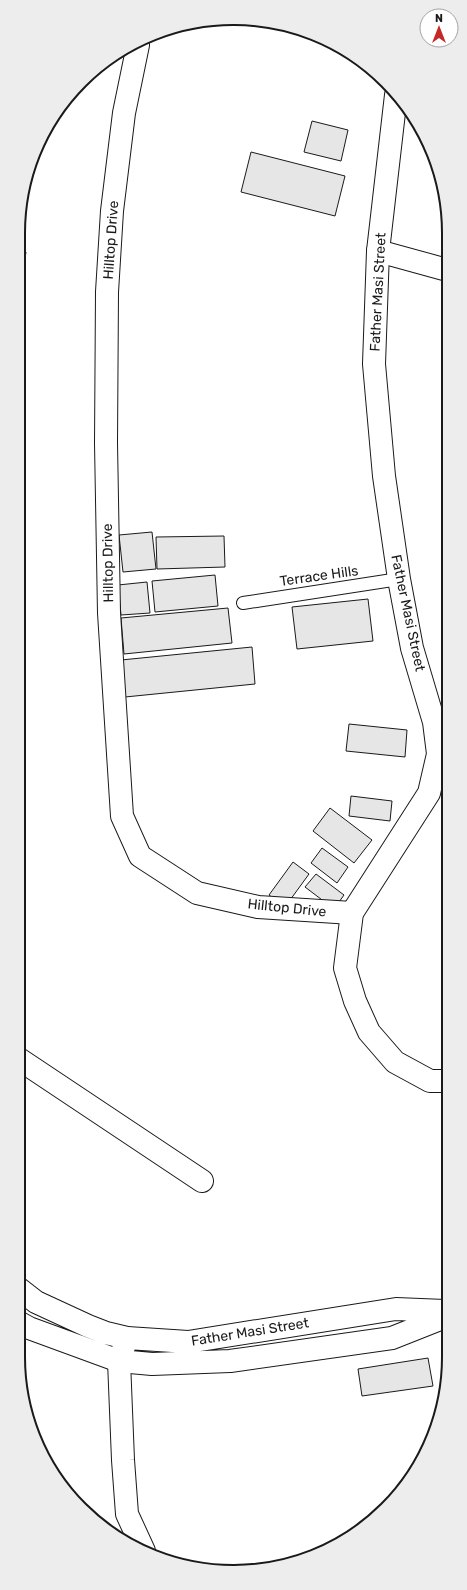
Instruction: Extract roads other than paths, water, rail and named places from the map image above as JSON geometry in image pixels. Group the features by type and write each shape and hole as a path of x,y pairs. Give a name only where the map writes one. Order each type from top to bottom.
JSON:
{"street":[{"name":"Hilltop Drive","path":"137,49 124,113 112,211 107,292 106,443 109,613 122,816 140,856 197,893 258,907 352,914"},
{"name":"Father Masi Street","path":"395,102 378,251 374,364 384,476 400,579 412,648 440,718 442,757 429,793 352,914 345,968 355,1001 369,1032 395,1062 430,1081 442,1081"},
{"path":"378,251 442,269"},
{"path":"25,1063 202,1182"},
{"name":"Father Masi Street","path":"25,1293 36,1302 88,1326 127,1338 188,1342 396,1309 442,1311"},
{"name":"Father Masi Street","path":"25,1326 119,1361 152,1364 230,1361 392,1338 442,1318"},
{"path":"127,1338 119,1361 123,1460 127,1514 140,1543"}],"lane":[{"name":"Terrace Hills","path":"243,603 400,579"}]}
